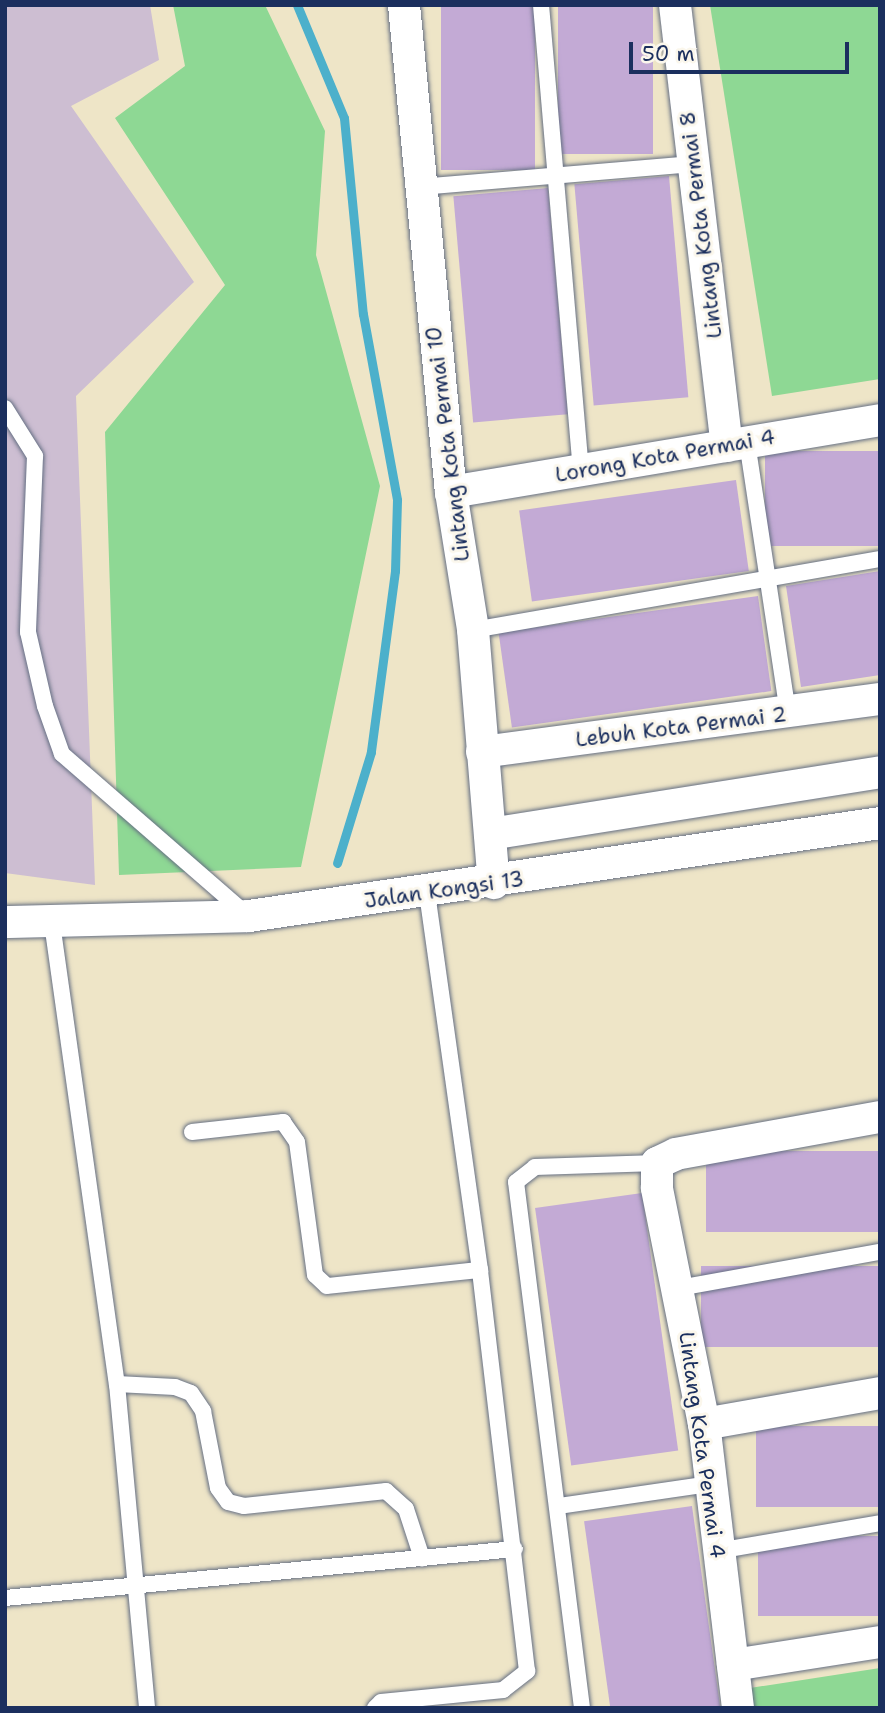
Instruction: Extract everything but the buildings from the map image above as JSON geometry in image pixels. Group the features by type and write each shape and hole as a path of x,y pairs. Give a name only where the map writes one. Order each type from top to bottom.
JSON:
{"street":[{"name":"Lintang Kota Permai 10","path":"404,5 419,187 451,492 473,630 495,883"},
{"name":"Lintang Kota Permai 8","path":"675,5 694,164 737,444"},
{"name":"Lorong Kota Permai 4","path":"451,492 880,420"},
{"name":"Lebuh Kota Permai 2","path":"482,752 788,714 880,699"},
{"path":"489,834 880,772"},
{"name":"Jalan Kongsi 13","path":"5,922 52,923 249,916 495,883 880,823"},
{"path":"666,1158 880,1117"},
{"name":"Lintang Kota Permai 4","path":"666,1158 657,1188 704,1424 717,1552 738,1708"},
{"path":"704,1424 880,1393"},
{"path":"733,1665 880,1642"}],"lane":[{"path":"541,5 581,471"},
{"path":"419,187 694,164"},
{"path":"5,408 35,456 28,632 45,706 62,754 249,916"},
{"path":"737,444 768,578 788,714"},
{"path":"473,630 880,559"},
{"path":"375,1708 381,1702 503,1690 527,1671 515,1549 480,1270 427,893"},
{"path":"52,923 117,1384 147,1708"},
{"path":"192,1132 283,1122 297,1142 316,1275 327,1286 480,1270"},
{"path":"582,1708 559,1506 516,1182 535,1167 666,1158"},
{"path":"679,1288 880,1252"},
{"path":"117,1384 175,1387 191,1392 204,1411 218,1488 228,1502 244,1506 387,1491 406,1509 422,1558"},
{"path":"559,1506 709,1484"},
{"path":"717,1552 880,1523"},
{"path":"5,1598 515,1549"}],"shaded area":[{"path":"5,5 150,5 159,60 71,106 194,282 76,396 95,885 5,873"}],"green space":[{"path":"173,5 265,5 325,131 316,255 380,486 301,867 119,875 105,432 225,285 115,118 185,66"},
{"path":"710,5 880,5 880,379 772,396"},
{"path":"880,1668 880,1708 753,1708 750,1688"}],"waterway":[{"path":"297,5 344,118 363,314 397,500 395,571 371,752 337,863"}]}
